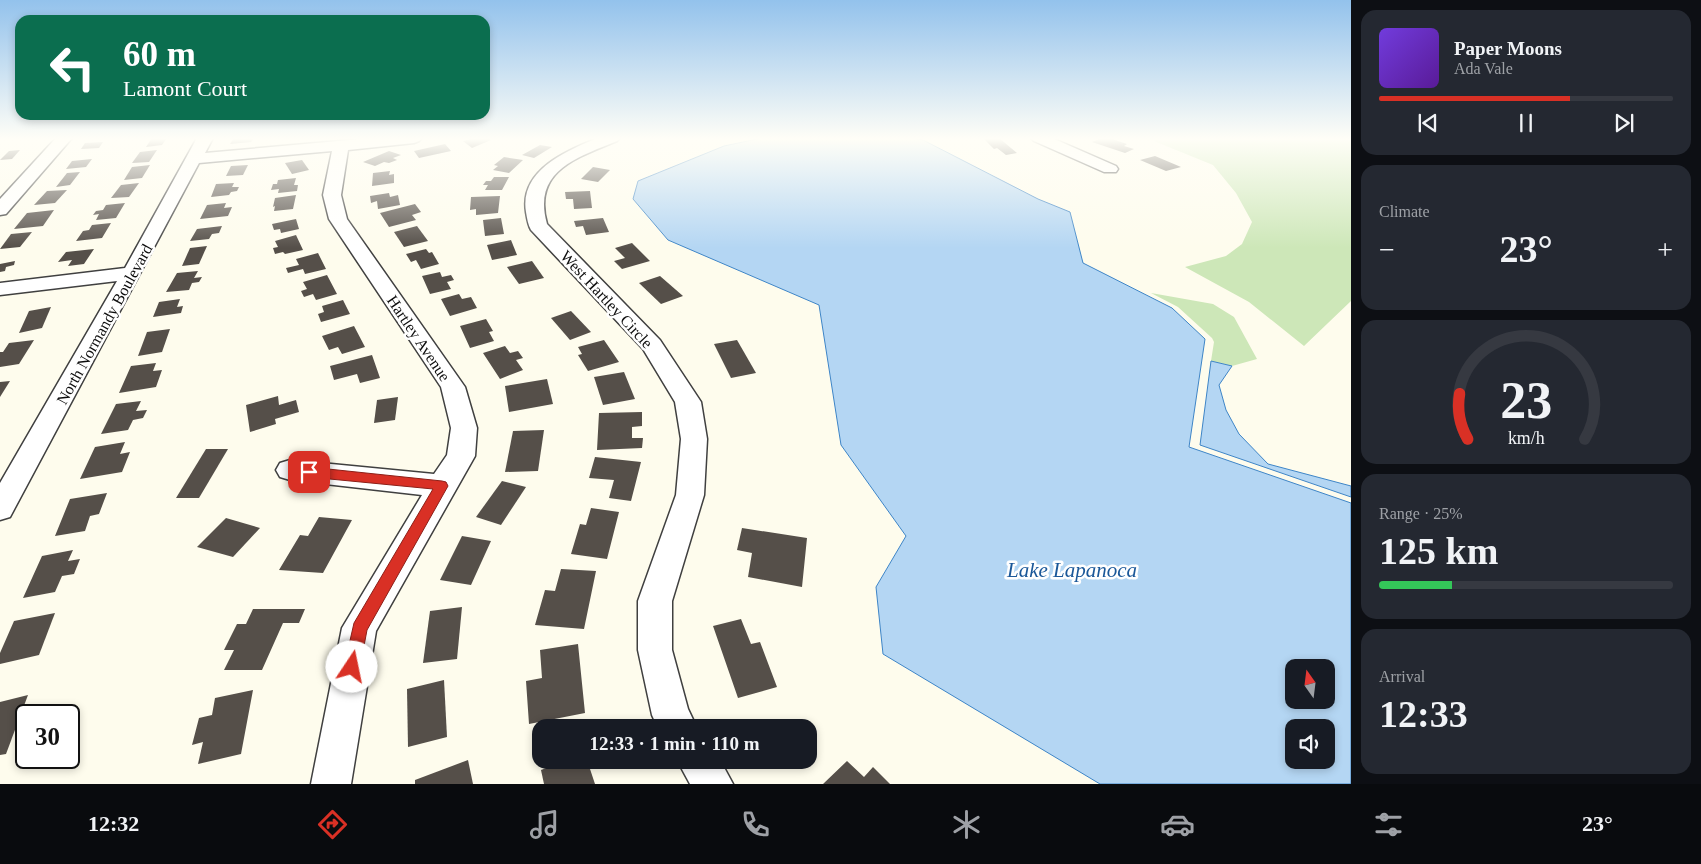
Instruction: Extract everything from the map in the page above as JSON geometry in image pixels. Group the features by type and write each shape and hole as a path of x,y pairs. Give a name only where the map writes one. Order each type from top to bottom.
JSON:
{"street":[{"path":"0,210 31,175"},
{"name":"North Normandy Boulevard","path":"0,509 186,175"},
{"name":"Hartley Avenue","path":"331,784 359,628 461,456 464,428 453,387 338,219 332,195 336,175"},
{"name":"West Hartley Circle","path":"547,175 540,182 534,200 538,226 652,345 688,402 694,438 690,495 655,601 655,650 673,719"},
{"path":"0,289 132,273"},
{"path":"290,470 442,486"},
{"path":"703,769 712,784"}],"green space":[{"path":"1221,175 1351,175 1351,301 1304,346 1249,302 1185,267 1226,256 1242,244 1252,222 1236,193"},
{"path":"1151,293 1213,304 1234,317 1257,359 1232,366 1211,361 1214,342 1212,338 1178,307"}],"water":[{"name":"Lake Lapanoca","path":"654,175 990,175 1038,199 1070,212 1083,263 1172,308 1205,339 1189,447 1351,503 1351,784 1100,784 883,654 876,587 906,536 841,445 819,305 668,240 633,199 638,181"},
{"path":"1211,361 1232,366 1219,385 1226,410 1239,434 1268,464 1351,486 1351,497 1200,445"}],"building":[{"path":"66,175 78,175 70,185 56,187"},
{"path":"127,175 144,175 142,178 124,180"},
{"path":"373,175 394,175 394,183 372,186"},
{"path":"585,175 605,175 598,182 581,179"},
{"path":"494,177 509,177 502,190 485,190 488,185 483,185"},
{"path":"296,178 294,185 298,185 297,191 278,193 279,189 271,190 273,184 277,184 278,180"},
{"path":"139,183 129,197 111,198 121,185"},
{"path":"234,183 232,187 239,187 237,191 231,192 229,195 211,197 216,184"},
{"path":"67,190 55,203 34,205 47,191"},
{"path":"590,191 592,208 574,209 573,199 566,199 565,192"},
{"path":"389,193 390,197 398,195 400,205 378,209 377,201 371,203 370,196"},
{"path":"296,195 293,209 274,211 275,198"},
{"path":"500,196 498,213 476,215 476,209 470,210 471,197"},
{"path":"125,203 116,218 96,220 99,214 93,215 96,211 103,210 106,205"},
{"path":"226,203 224,208 232,207 228,216 200,219 207,205"},
{"path":"415,204 421,212 412,215 416,220 389,227 380,213"},
{"path":"54,210 43,226 14,229 27,213"},
{"path":"501,218 504,234 485,236 483,220"},
{"path":"603,218 609,232 586,235 583,226 576,227 574,221"},
{"path":"296,219 299,229 281,233 280,229 274,230 272,224"},
{"path":"111,223 102,238 76,241 83,231 89,230 92,225"},
{"path":"222,226 219,233 212,234 209,239 190,241 197,229"},
{"path":"417,226 428,241 404,247 394,232"},
{"path":"32,232 20,247 0,249 11,234"},
{"path":"296,235 303,250 275,254 273,248 278,247 275,241"},
{"path":"511,240 517,255 492,260 487,245"},
{"path":"632,243 650,261 622,269 614,261 625,258 615,248"},
{"path":"207,246 199,264 182,266 190,248"},
{"path":"94,249 84,264 68,266 72,260 58,262 66,252"},
{"path":"426,249 429,253 432,252 439,264 421,269 416,260 411,262 406,254"},
{"path":"318,253 326,269 305,274 303,269 288,273 286,268 299,265 296,259"},
{"path":"15,261 14,265 6,267 5,271 0,272 0,264"},
{"path":"532,261 544,278 519,284 507,267"},
{"path":"198,271 194,278 202,277 199,282 192,283 189,290 166,292 177,273"},
{"path":"440,272 442,277 451,275 454,280 447,282 451,289 430,294 422,276"},
{"path":"327,275 337,294 316,300 313,294 304,297 301,291 307,289 303,282"},
{"path":"660,276 683,296 661,304 639,283"},
{"path":"459,294 462,299 471,297 477,308 450,316 441,299"},
{"path":"180,299 177,307 183,306 181,313 153,317 159,302"},
{"path":"343,300 350,314 321,322 318,314 324,312 322,306"},
{"path":"51,307 42,328 19,333 29,311"},
{"path":"571,311 591,332 570,340 551,318"},
{"path":"486,319 493,331 489,332 494,341 470,348 460,326"},
{"path":"354,326 365,347 342,354 338,347 329,350 322,336"},
{"path":"170,329 162,352 138,356 147,332"},
{"path":"34,340 19,364 0,367 0,352 3,352 9,343"},
{"path":"604,340 619,362 588,371 578,355 582,354 578,347"},
{"path":"737,340 756,373 731,378 714,344"},
{"path":"505,346 510,353 518,351 523,358 516,360 523,370 500,379 483,353"},
{"path":"372,355 380,378 360,383 357,374 334,380 330,366"},
{"path":"156,363 153,371 162,370 156,387 119,393 131,366"},
{"path":"624,372 635,399 603,405 594,377"},
{"path":"547,379 553,404 509,412 505,386"},
{"path":"10,381 0,397 0,382"},
{"path":"278,396 279,405 296,400 299,412 275,419 276,424 250,432 246,405"},
{"path":"398,397 395,420 374,423 377,400"},
{"path":"141,401 136,411 147,410 143,418 133,420 128,430 101,434 116,404"},
{"path":"642,412 642,426 632,427 632,438 643,438 642,448 597,450 599,413"},
{"path":"544,430 538,471 505,472 513,431"},
{"path":"125,442 120,454 130,452 122,472 80,479 95,447"},
{"path":"206,449 228,449 199,498 176,498"},
{"path":"595,457 641,462 631,501 609,498 614,480 589,478"},
{"path":"502,481 526,487 501,525 476,517"},
{"path":"107,493 99,514 90,516 85,531 55,536 70,499"},
{"path":"591,508 619,512 607,559 571,554 580,524 586,525"},
{"path":"319,517 352,520 323,573 279,570 300,535 308,536"},
{"path":"226,518 260,528 233,557 197,547"},
{"path":"742,528 807,538 802,587 748,577 752,553 737,550"},
{"path":"462,536 491,541 471,585 440,580"},
{"path":"73,550 68,561 80,559 74,574 62,576 55,592 23,598 42,556"},
{"path":"561,569 596,571 584,629 535,625 545,590 555,591"},
{"path":"462,607 457,659 423,663 430,611"},
{"path":"253,609 305,609 299,623 283,623 262,670 224,670 234,650 224,650 237,624 246,624"},
{"path":"55,613 39,655 0,664 0,653 14,621"},
{"path":"741,619 751,644 760,642 777,687 738,698 713,626"},
{"path":"578,644 585,713 554,719 532,719 532,723 529,724 526,681 542,678 540,650"},
{"path":"444,680 447,737 408,747 407,689"},
{"path":"253,690 241,754 198,764 203,742 192,745 199,718 212,715 215,698"},
{"path":"28,695 25,704 15,704 15,730 6,754 0,755 0,702"},
{"path":"468,760 473,784 415,784 415,780"},
{"path":"847,761 864,777 873,767 890,784 823,784"},
{"path":"590,769 595,784 544,784 541,770"}],"route":[{"path":"309,472 442,486 359,628 352,667"}]}
